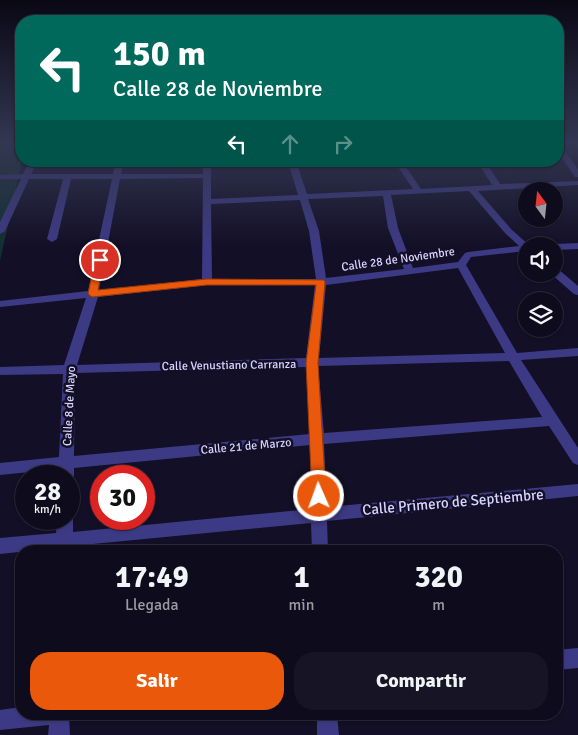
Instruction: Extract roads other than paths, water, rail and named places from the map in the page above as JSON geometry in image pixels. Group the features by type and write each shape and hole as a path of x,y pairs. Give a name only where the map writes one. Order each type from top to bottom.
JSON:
{"street":[{"path":"0,231 27,177"},
{"path":"52,239 68,177"},
{"name":"Calle 8 de Mayo","path":"66,465 69,369 92,294 117,177"},
{"path":"207,177 207,282"},
{"path":"297,177 317,248 321,282 312,363 317,440 320,545"},
{"path":"409,177 419,192"},
{"path":"492,177 498,187"},
{"path":"207,202 578,183"},
{"path":"472,189 518,240"},
{"path":"388,194 393,228 410,272"},
{"path":"563,247 578,246"},
{"name":"Calle 28 de Noviembre","path":"0,304 207,282 321,282 461,265 468,255 518,248"},
{"path":"461,265 551,421 578,459"},
{"path":"563,279 578,292"},
{"name":"Calle Venustiano Carranza","path":"0,371 513,357 578,352"},
{"name":"Calle 21 de Marzo","path":"80,467 317,440 551,421"},
{"name":"Calle 21 de Marzo","path":"0,469 15,469"},
{"name":"Calle Primero de Septiembre","path":"72,545 319,514 578,490"},
{"path":"64,545 65,530"},
{"name":"Calle Primero de Septiembre","path":"0,546 15,546"},
{"path":"563,659 578,658"},
{"path":"0,720 15,718"},
{"path":"59,720 59,735"},
{"path":"327,720 328,735"}]}
